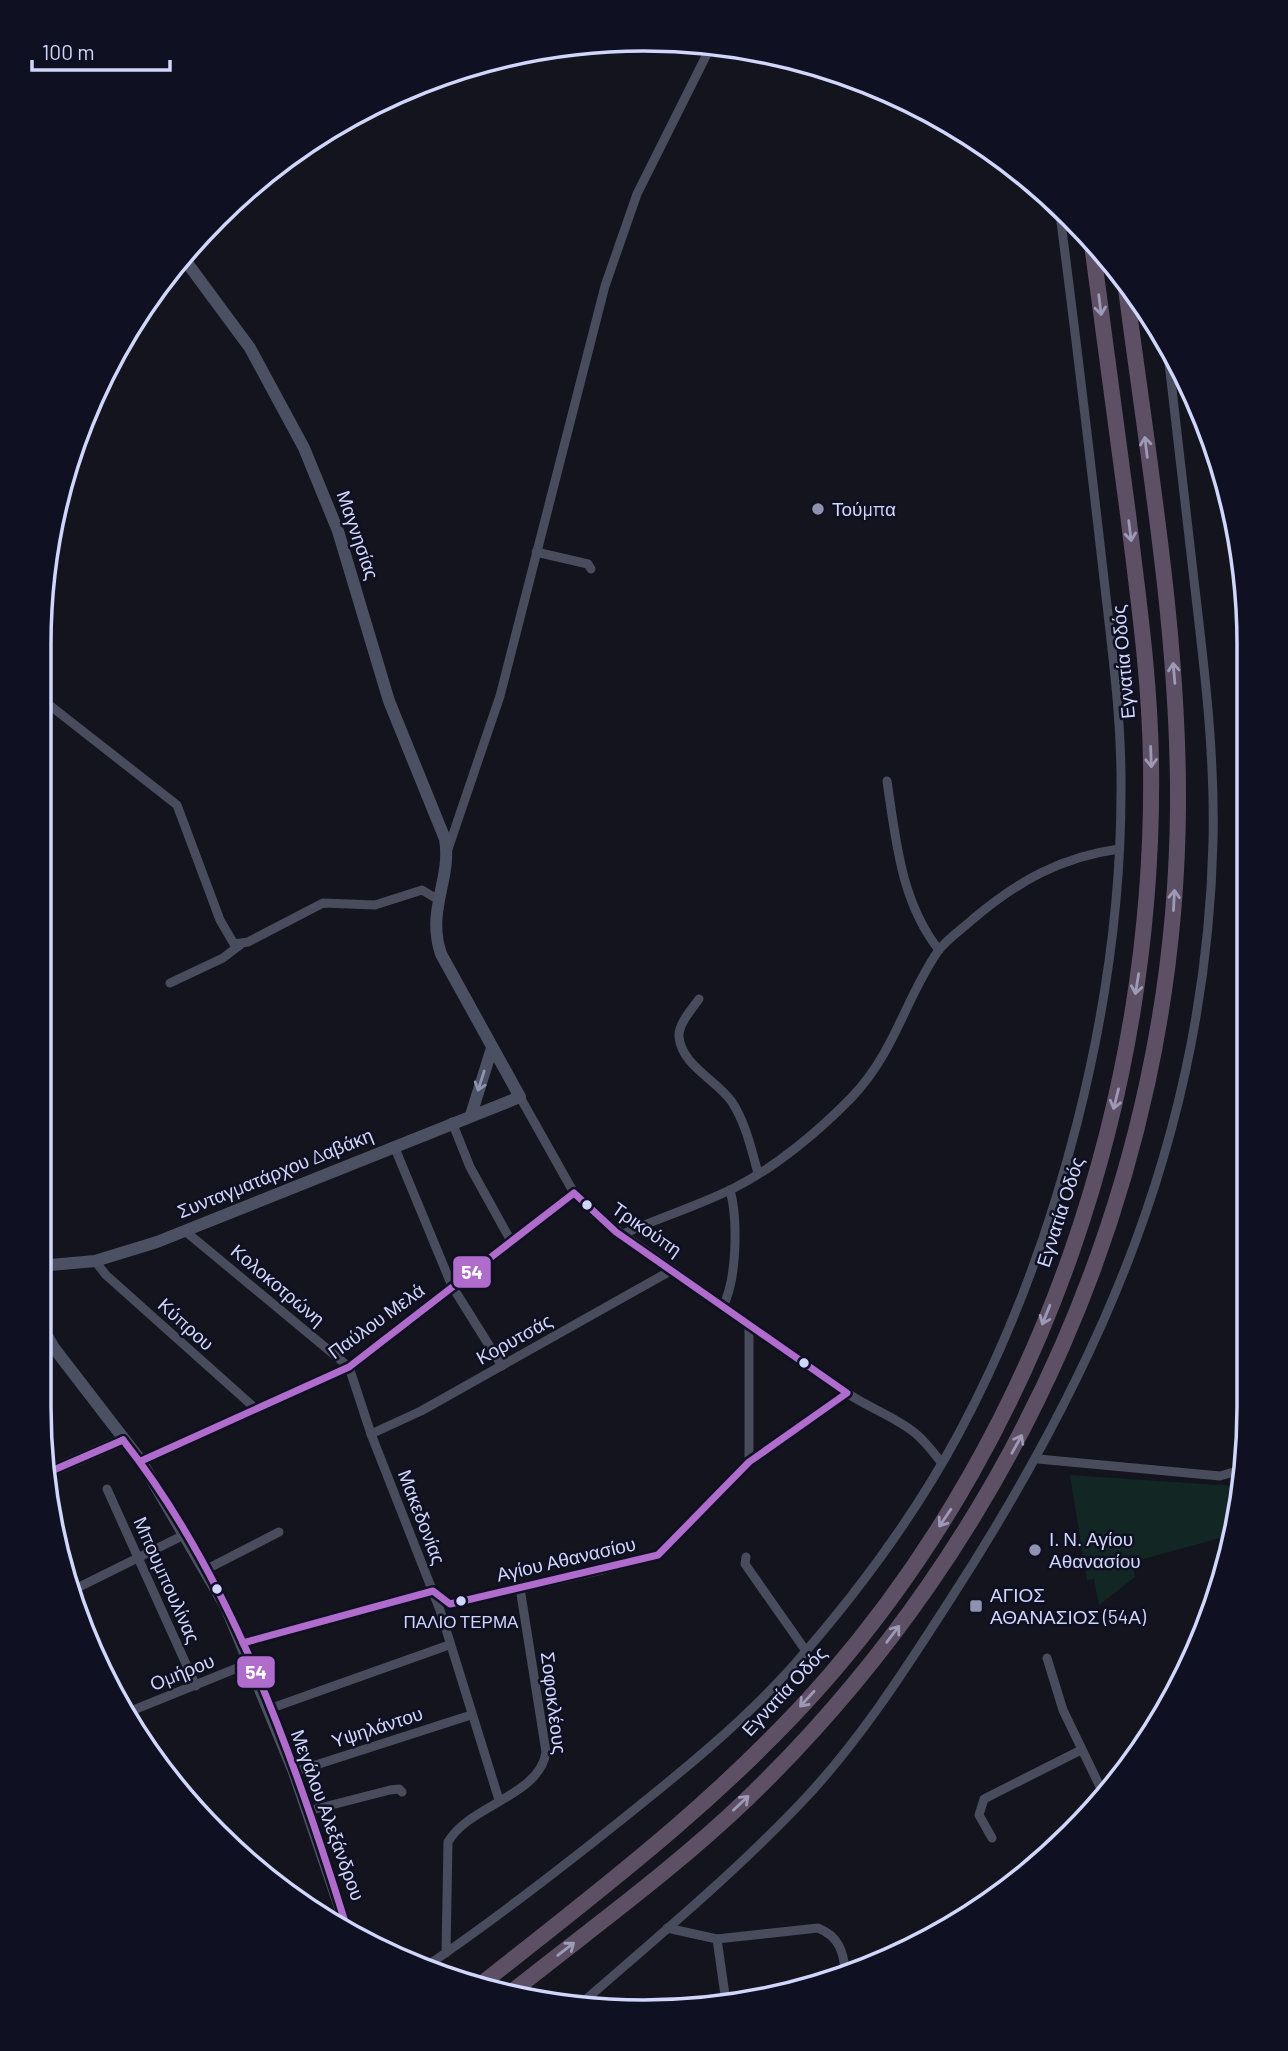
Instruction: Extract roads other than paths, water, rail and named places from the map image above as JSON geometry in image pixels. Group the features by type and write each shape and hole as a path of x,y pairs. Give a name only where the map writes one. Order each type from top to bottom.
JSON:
{"highway":[{"name":"Εγνατία Οδός","path":"487,1979 666,1838 729,1780 831,1674 908,1572 955,1503 999,1423 1070,1256 1117,1096 1130,1032 1147,906 1151,804 1145,656 1094,257"},
{"path":"518,1987 683,1857 748,1798 814,1730 874,1659 931,1584 974,1519 1021,1438 1058,1360 1095,1266 1130,1154 1157,1041 1171,943 1177,847 1178,745 1172,652 1127,301"}],"street":[{"path":"447,851 500,696 605,286 637,194 707,54"},
{"path":"433,1961 564,1866 687,1768 725,1734 806,1651 893,1539 942,1462 993,1361 1046,1229 1076,1124 1098,1016 1114,920 1121,790 1114,671 1061,223"},
{"name":"Μαγνησίας","path":"188,265 250,348 304,448 338,531 389,701 440,825 447,851"},
{"path":"588,1997 798,1806 854,1741 928,1635 1038,1459 1092,1351 1125,1274 1170,1137 1186,1071 1205,949 1213,840 1208,703 1170,370"},
{"path":"536,552 588,564 592,569"},
{"path":"51,706 177,805 220,920 230,942 240,945"},
{"path":"887,781 900,861 912,907 939,950"},
{"path":"621,1235 730,1190 758,1173 834,1114 869,1077 885,1054 939,950 1001,895 1045,869 1069,859 1119,849"},
{"name":"Τρικούπη","path":"447,851 434,926 440,954 573,1193 621,1235 847,1393 917,1434 942,1462"},
{"path":"170,983 330,901 375,905 422,890 437,899"},
{"path":"699,999 680,1028 682,1045 691,1063 721,1088 738,1112 758,1173"},
{"path":"471,1115 492,1048"},
{"name":"Συνταγματάρχου Δαβάκη","path":"51,1265 95,1261 185,1230 520,1097"},
{"path":"453,1122 470,1167 511,1241"},
{"path":"394,1146 452,1286 502,1366"},
{"path":"723,1306 732,1279 734,1222 730,1190"},
{"name":"Παύλου Μελά","path":"141,1461 349,1367 573,1193"},
{"name":"Κολοκοτρώνη","path":"185,1230 349,1367"},
{"name":"Κύπρου","path":"95,1261 106,1275 257,1410"},
{"name":"Κορυτσάς","path":"371,1434 421,1411 672,1270"},
{"path":"748,1323 749,1462"},
{"name":"Μεγάλου Αλεξάνδρου","path":"51,1343 141,1461 207,1569 252,1662 308,1811 344,1919"},
{"name":"Μακεδονίας","path":"349,1367 371,1434 440,1610 499,1800"},
{"name":"Αγίου Αθανασίου","path":"440,1610 450,1604 658,1555 749,1462 847,1393"},
{"path":"54,1470 123,1440"},
{"path":"1038,1459 1220,1476 1233,1472"},
{"name":"Μπουμπουλίνας","path":"107,1489 196,1686"},
{"path":"207,1569 279,1532"},
{"path":"79,1587 186,1534"},
{"path":"746,1557 745,1563 752,1575 806,1651"},
{"name":"Σοφοκλέους","path":"446,1953 448,1842 453,1834 540,1772 546,1752 520,1588"},
{"path":"243,1643 433,1591 450,1604"},
{"path":"269,1709 449,1645"},
{"path":"1047,1658 1063,1710 1100,1786"},
{"name":"Ομήρου","path":"134,1710 252,1662"},
{"name":"Υψηλάντου","path":"294,1772 471,1715"},
{"path":"992,1838 979,1815 984,1799 1081,1750"},
{"path":"308,1811 390,1790 402,1792"},
{"path":"667,1928 717,1939 818,1928 829,1932 836,1941 842,1950 844,1965"},
{"path":"717,1939 725,1994"}],"place":[{"name":"Τούμπα","path":"818,509"},
{"name":"Ι. Ν. Αγίου Αθανασίου","path":"1035,1550"},
{"name":"ΠΑΛΙΟ ΤΕΡΜΑ","path":"461,1601"},
{"name":"ΑΓΙΟΣ ΑΘΑΝΑΣΙΟΣ (54Α)","path":"976,1606"}]}
